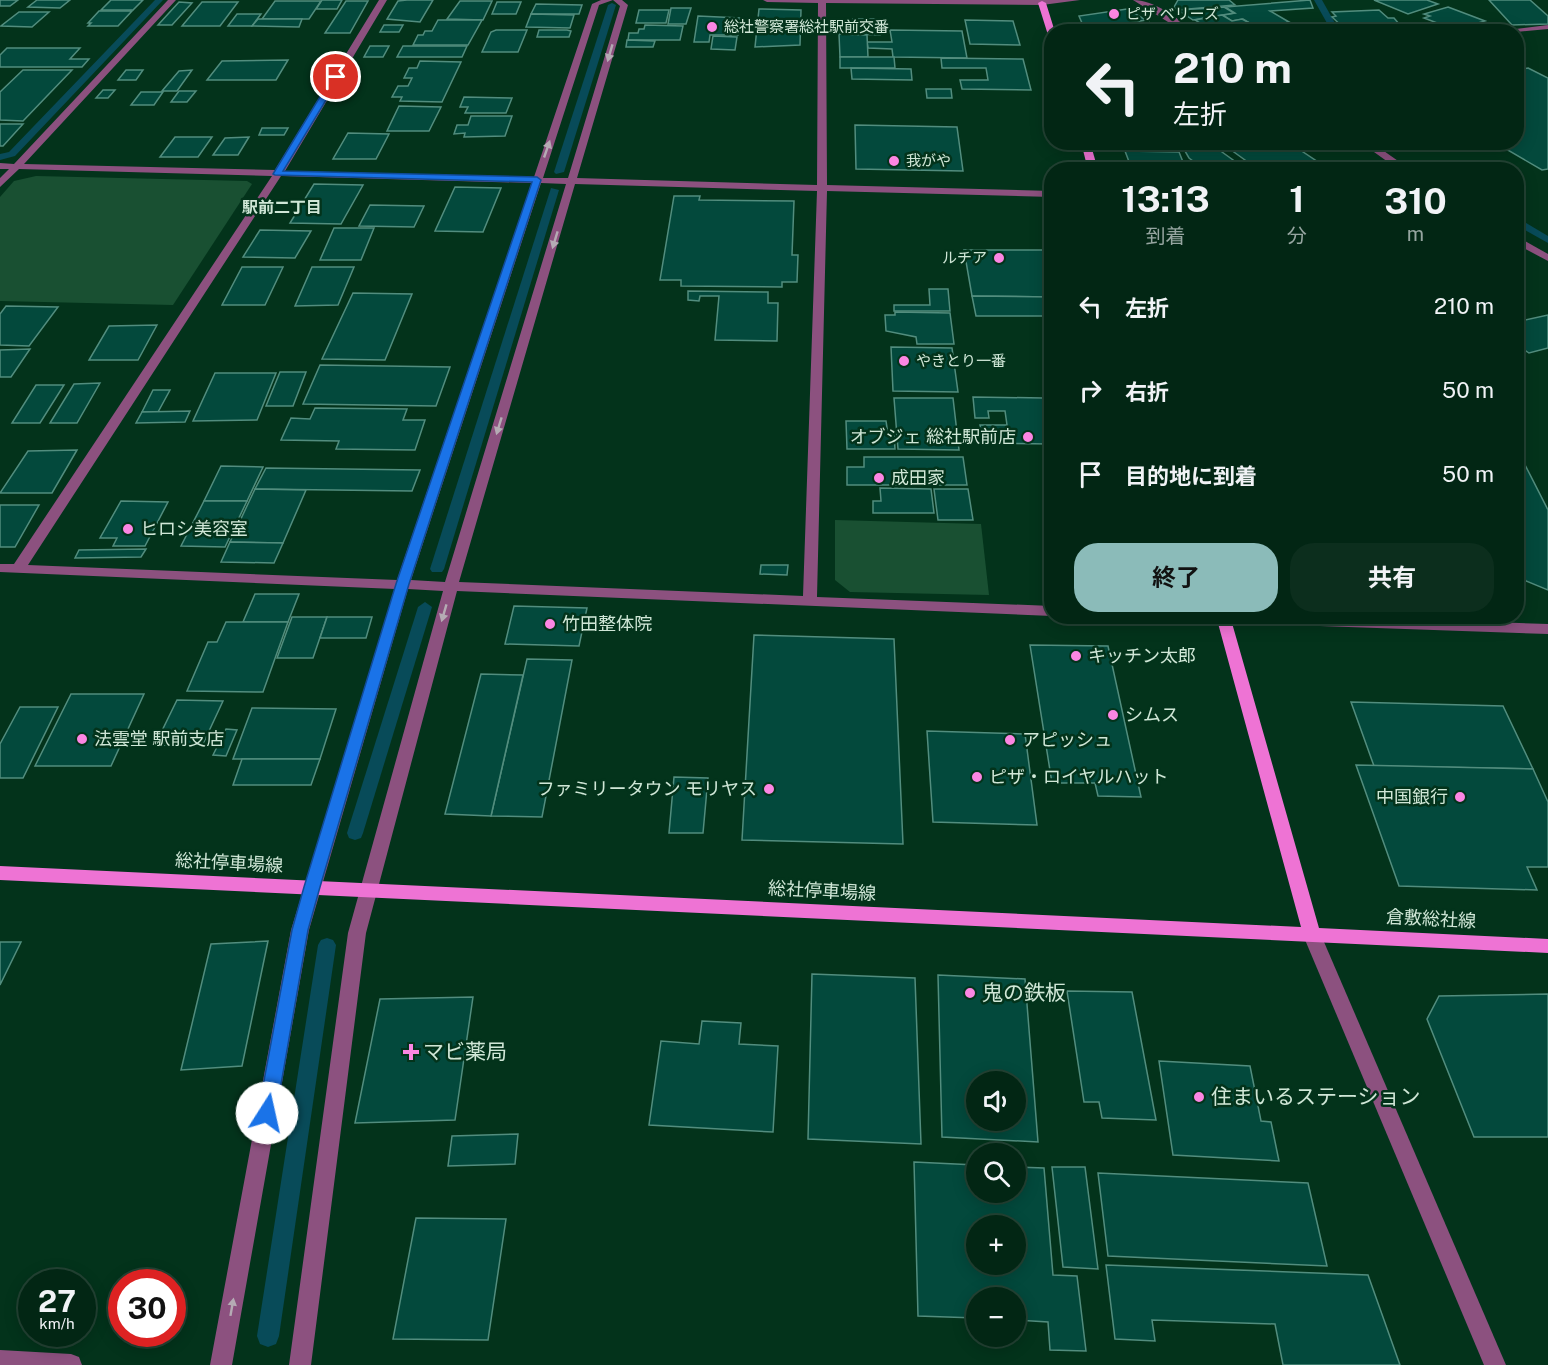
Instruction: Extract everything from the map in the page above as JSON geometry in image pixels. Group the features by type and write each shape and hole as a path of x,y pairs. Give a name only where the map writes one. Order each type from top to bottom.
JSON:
{"main road":[{"path":"1041,1 1048,24"},
{"path":"1225,624 1312,935"},
{"name":"総社停車場線","path":"0,873 1312,935"},
{"name":"倉敷総社線","path":"1312,935 1548,946"}],"street":[{"path":"0,184 172,0"},
{"path":"18,569 278,174 383,0"},
{"path":"221,1365 300,930 312,887 402,584 537,180 596,4 609,0"},
{"path":"300,1365 357,933 451,586 624,5 617,0"},
{"path":"767,0 1076,0"},
{"path":"1137,0 1178,24"},
{"path":"810,599 822,187 822,1"},
{"path":"1524,29 1548,27"},
{"path":"1376,150 1394,162"},
{"path":"0,166 1044,194"},
{"path":"1524,243 1548,258"},
{"path":"0,568 810,599 1044,611"},
{"path":"1400,624 1548,629"},
{"path":"1312,935 1495,1365"},
{"path":"0,1361 71,1365"}],"green space":[{"path":"36,176 247,181 252,184 173,305 0,301 0,197 14,181"},
{"path":"835,520 981,524 989,595 850,592 835,580"}],"building":[{"path":"0,0 18,0 10,6 0,6"},
{"path":"37,0 70,0 60,8 28,7"},
{"path":"111,0 143,0 133,10 101,10"},
{"path":"322,0 342,0 337,9 316,9"},
{"path":"433,0 420,22 387,19 398,1"},
{"path":"1178,0 1229,0 1235,5 1177,10 1174,7"},
{"path":"1310,0 1313,8 1270,11 1289,22 1251,24 1243,19 1232,21 1223,15 1235,13 1225,7"},
{"path":"1374,0 1427,0 1438,4 1408,14"},
{"path":"1489,0 1530,0 1548,16 1548,24 1511,24"},
{"path":"275,1 321,1 309,19 262,19"},
{"path":"346,1 368,1 350,33 325,33"},
{"path":"460,1 492,1 483,20 447,19"},
{"path":"179,2 192,3 172,25 158,25"},
{"path":"202,2 238,2 220,26 182,26"},
{"path":"497,2 521,2 516,14 492,14"},
{"path":"536,4 582,5 579,14 531,14"},
{"path":"1224,7 1234,13 1193,20 1178,10"},
{"path":"1448,7 1485,21 1474,24 1440,24 1424,18 1430,16 1424,14"},
{"path":"671,8 691,8 686,24 668,24"},
{"path":"759,9 801,10 800,45 755,47"},
{"path":"1127,9 1146,20 1122,24 1082,24 1079,16"},
{"path":"639,10 669,10 666,23 636,23"},
{"path":"1379,10 1388,18 1394,18 1399,24 1340,24 1332,17 1336,16 1332,12"},
{"path":"99,11 132,11 118,26 88,26"},
{"path":"19,12 49,12 32,27 1,26"},
{"path":"237,14 261,14 252,26 228,26"},
{"path":"531,14 574,15 570,28 526,27"},
{"path":"1222,15 1232,21 1242,19 1251,24 1201,24 1195,20"},
{"path":"698,16 740,18 738,35 710,35 709,42 694,42"},
{"path":"258,19 302,19 299,27 252,26"},
{"path":"853,19 879,19 880,35 854,34"},
{"path":"438,20 482,20 468,45 413,45 418,35 423,35 425,31 432,31"},
{"path":"965,20 1013,21 1020,45 970,44"},
{"path":"384,25 403,25 399,32 380,32"},
{"path":"645,25 683,26 680,40 628,40 629,33 638,33 639,29 644,29"},
{"path":"527,30 518,52 482,52 491,32"},
{"path":"539,30 571,31 569,37 537,37"},
{"path":"890,30 962,31 967,58 893,57 892,49 868,48 867,42 892,42"},
{"path":"839,34 867,35 868,57 840,57"},
{"path":"713,36 737,37 735,50 711,49"},
{"path":"627,40 655,41 653,47 626,47"},
{"path":"370,46 389,46 383,57 364,57"},
{"path":"403,46 467,46 462,57 397,57"},
{"path":"7,48 80,48 70,59 89,59 82,67 0,67 0,55"},
{"path":"840,57 894,57 895,68 840,68"},
{"path":"941,58 1023,59 1031,90 962,89 960,80 988,80 986,68 942,68"},
{"path":"288,60 276,80 207,80 222,61"},
{"path":"420,61 461,62 442,102 400,101 402,97 392,97 398,86 408,86 412,78 404,78 409,68 417,68"},
{"path":"851,68 911,69 912,80 852,79"},
{"path":"1528,68 1548,78 1548,169 1542,170 1508,150 1524,150 1524,69"},
{"path":"23,70 72,70 23,121 0,120 0,92"},
{"path":"126,70 143,70 136,80 118,80"},
{"path":"192,70 177,91 162,91 179,71"},
{"path":"926,89 951,89 952,98 927,98"},
{"path":"103,90 115,90 108,98 96,98"},
{"path":"179,91 196,91 187,102 171,102"},
{"path":"141,92 163,92 154,105 131,105"},
{"path":"464,97 512,98 506,113 465,113 468,107 460,107"},
{"path":"399,106 441,107 429,131 387,131"},
{"path":"471,116 512,116 505,136 464,137 465,133 454,134 457,125 468,125"},
{"path":"0,124 23,124 3,146 0,146"},
{"path":"855,125 957,127 963,171 856,169"},
{"path":"262,128 288,128 284,135 259,135"},
{"path":"348,133 389,134 376,159 333,159"},
{"path":"175,137 212,137 198,157 160,157"},
{"path":"249,137 238,155 213,155 225,138"},
{"path":"1125,150 1176,150 1176,151"},
{"path":"1184,150 1219,150 1236,162 1194,162"},
{"path":"1231,150 1300,150 1318,162 1248,162"},
{"path":"1125,151 1179,152 1183,162 1129,162"},
{"path":"314,184 363,185 341,224 290,223"},
{"path":"455,187 501,188 483,232 435,231"},
{"path":"674,196 700,196 699,200 794,201 792,255 798,255 797,282 782,282 782,287 681,286 681,280 660,280"},
{"path":"370,205 424,206 414,227 359,226"},
{"path":"334,228 374,228 361,260 320,260"},
{"path":"260,230 311,231 295,258 243,257"},
{"path":"964,250 1044,250 1044,297 972,296"},
{"path":"242,267 283,267 265,305 222,305"},
{"path":"312,267 354,267 338,305 295,306"},
{"path":"929,289 948,289 950,311 894,311 894,305 930,305"},
{"path":"688,291 768,292 768,303 778,303 777,341 715,340 719,296 700,296 699,301 688,300"},
{"path":"353,293 412,294 385,360 322,359"},
{"path":"972,296 1044,297 1044,316 976,316"},
{"path":"6,306 58,307 29,346 0,345 0,314"},
{"path":"895,312 950,313 954,344 917,344 916,337 886,331 885,315 895,315"},
{"path":"1548,315 1548,348 1529,353 1524,350 1524,320"},
{"path":"157,325 138,360 89,360 109,326"},
{"path":"891,347 952,348 958,392 893,391"},
{"path":"30,349 11,377 0,377 0,350"},
{"path":"320,365 450,367 436,406 303,404"},
{"path":"280,372 306,372 293,406 266,406"},
{"path":"215,373 276,373 257,420 193,421"},
{"path":"100,383 77,423 50,423 74,384"},
{"path":"36,385 64,385 40,423 12,423"},
{"path":"153,390 170,390 158,412 142,412"},
{"path":"973,397 1043,398 1044,444 983,443 980,425 1007,425 1005,411 988,411 989,418 975,418"},
{"path":"894,398 953,398 959,450 898,449"},
{"path":"315,408 407,409 403,420 425,420 415,450 336,449 339,441 281,440 291,418 310,419"},
{"path":"190,411 185,422 136,423 142,412"},
{"path":"846,421 886,421 888,434 894,434 895,449 847,449"},
{"path":"77,450 52,493 0,493 28,451"},
{"path":"864,457 963,457 967,485 847,485 847,467 864,467"},
{"path":"1524,463 1548,510 1548,590 1526,581 1524,577"},
{"path":"221,466 263,467 247,501 204,501"},
{"path":"266,468 420,470 412,491 255,489"},
{"path":"880,488 931,489 934,513 873,513 873,501 881,501"},
{"path":"255,489 306,490 283,543 230,542"},
{"path":"934,489 968,489 973,520 938,520"},
{"path":"121,501 168,502 145,546 113,546 117,538 100,538"},
{"path":"204,501 247,501 225,547 181,546"},
{"path":"0,505 39,505 15,547 0,547"},
{"path":"230,542 283,543 274,563 221,562"},
{"path":"146,549 141,557 75,558 79,550"},
{"path":"761,565 788,565 787,575 760,574"},
{"path":"255,594 299,594 288,622 243,622"},
{"path":"514,606 587,608 579,646 505,644"},
{"path":"292,617 327,617 313,658 277,658"},
{"path":"327,617 372,617 366,638 320,638"},
{"path":"226,622 288,622 263,692 187,691 208,642 217,642"},
{"path":"754,635 894,639 903,844 742,840"},
{"path":"1030,645 1108,646 1141,797 1098,796 1095,783 1052,783"},
{"path":"527,659 572,660 542,817 491,816"},
{"path":"481,674 523,675 491,816 445,814"},
{"path":"71,694 144,694 111,766 35,766"},
{"path":"177,700 223,701 202,746 155,745"},
{"path":"1351,702 1503,706 1533,769 1374,766"},
{"path":"20,707 58,707 23,778 0,778 0,744"},
{"path":"252,708 336,709 320,759 233,759"},
{"path":"226,729 237,730 226,756 213,755"},
{"path":"927,731 1025,734 1037,825 933,822"},
{"path":"242,759 320,759 311,785 233,785"},
{"path":"1356,765 1533,769 1548,802 1548,867 1527,867 1537,890 1399,886"},
{"path":"674,777 708,778 703,833 669,833"},
{"path":"268,941 242,1066 181,1070 211,944"},
{"path":"0,942 21,942 0,985"},
{"path":"812,974 915,978 921,1144 808,1139"},
{"path":"938,975 1025,979 1038,1142 942,1137"},
{"path":"1067,991 1132,992 1156,1120 1102,1118 1099,1102 1084,1102"},
{"path":"1548,994 1548,1137 1474,1137 1427,1019 1439,996"},
{"path":"473,997 455,1120 355,1123 380,999"},
{"path":"702,1021 741,1023 739,1044 778,1046 773,1132 649,1125 661,1041 699,1044"},
{"path":"1159,1061 1250,1066 1261,1121 1271,1122 1279,1161 1173,1155"},
{"path":"518,1134 515,1164 448,1166 452,1136"},
{"path":"914,1162 966,1165 966,1203 1026,1203 1026,1167 1044,1168 1053,1275 1077,1276 1086,1351 1050,1350 1048,1322 1026,1321 1026,1287 966,1287 966,1318 918,1316"},
{"path":"1052,1167 1085,1167 1098,1269 1063,1267"},
{"path":"1098,1173 1308,1183 1327,1266 1108,1256"},
{"path":"416,1218 506,1219 488,1340 393,1339"},
{"path":"1106,1265 1368,1275 1400,1365 1283,1365 1275,1324 1152,1320 1155,1341 1115,1339"}],"waterway":[{"path":"0,157 12,154 159,0"},
{"path":"1318,0 1332,24"},
{"path":"559,172 612,5"},
{"path":"437,569 554,190"},
{"path":"1524,225 1548,240"},
{"path":"355,833 425,607"},
{"path":"268,1336 327,945"}],"place":[{"name":"ピザ ベリーズ","path":"1114,14"},
{"name":"総社警察署総社駅前交番","path":"712,27"},
{"name":"我がや","path":"894,161"},
{"name":"ルチア","path":"999,258"},
{"name":"やきとり一番","path":"904,361"},
{"name":"オブジェ 総社駅前店","path":"1028,437"},
{"name":"成田家","path":"879,478"},
{"name":"ヒロシ美容室","path":"128,529"},
{"name":"竹田整体院","path":"550,624"},
{"name":"キッチン太郎","path":"1076,656"},
{"name":"シムス","path":"1113,715"},
{"name":"法雲堂 駅前支店","path":"82,739"},
{"name":"アピッシュ","path":"1010,740"},
{"name":"ピザ・ロイヤルハット","path":"977,777"},
{"name":"ファミリータウン モリヤス","path":"769,789"},
{"name":"中国銀行","path":"1460,797"},
{"name":"鬼の鉄板","path":"970,993"},
{"name":"マビ薬局","path":"411,1052"},
{"name":"住まいるステーション","path":"1199,1097"}],"district":[{"name":"駅前二丁目","path":"282,207"}],"route":[{"path":"267,1113 300,930 312,887 402,584 537,180 278,174 336,77"}]}
